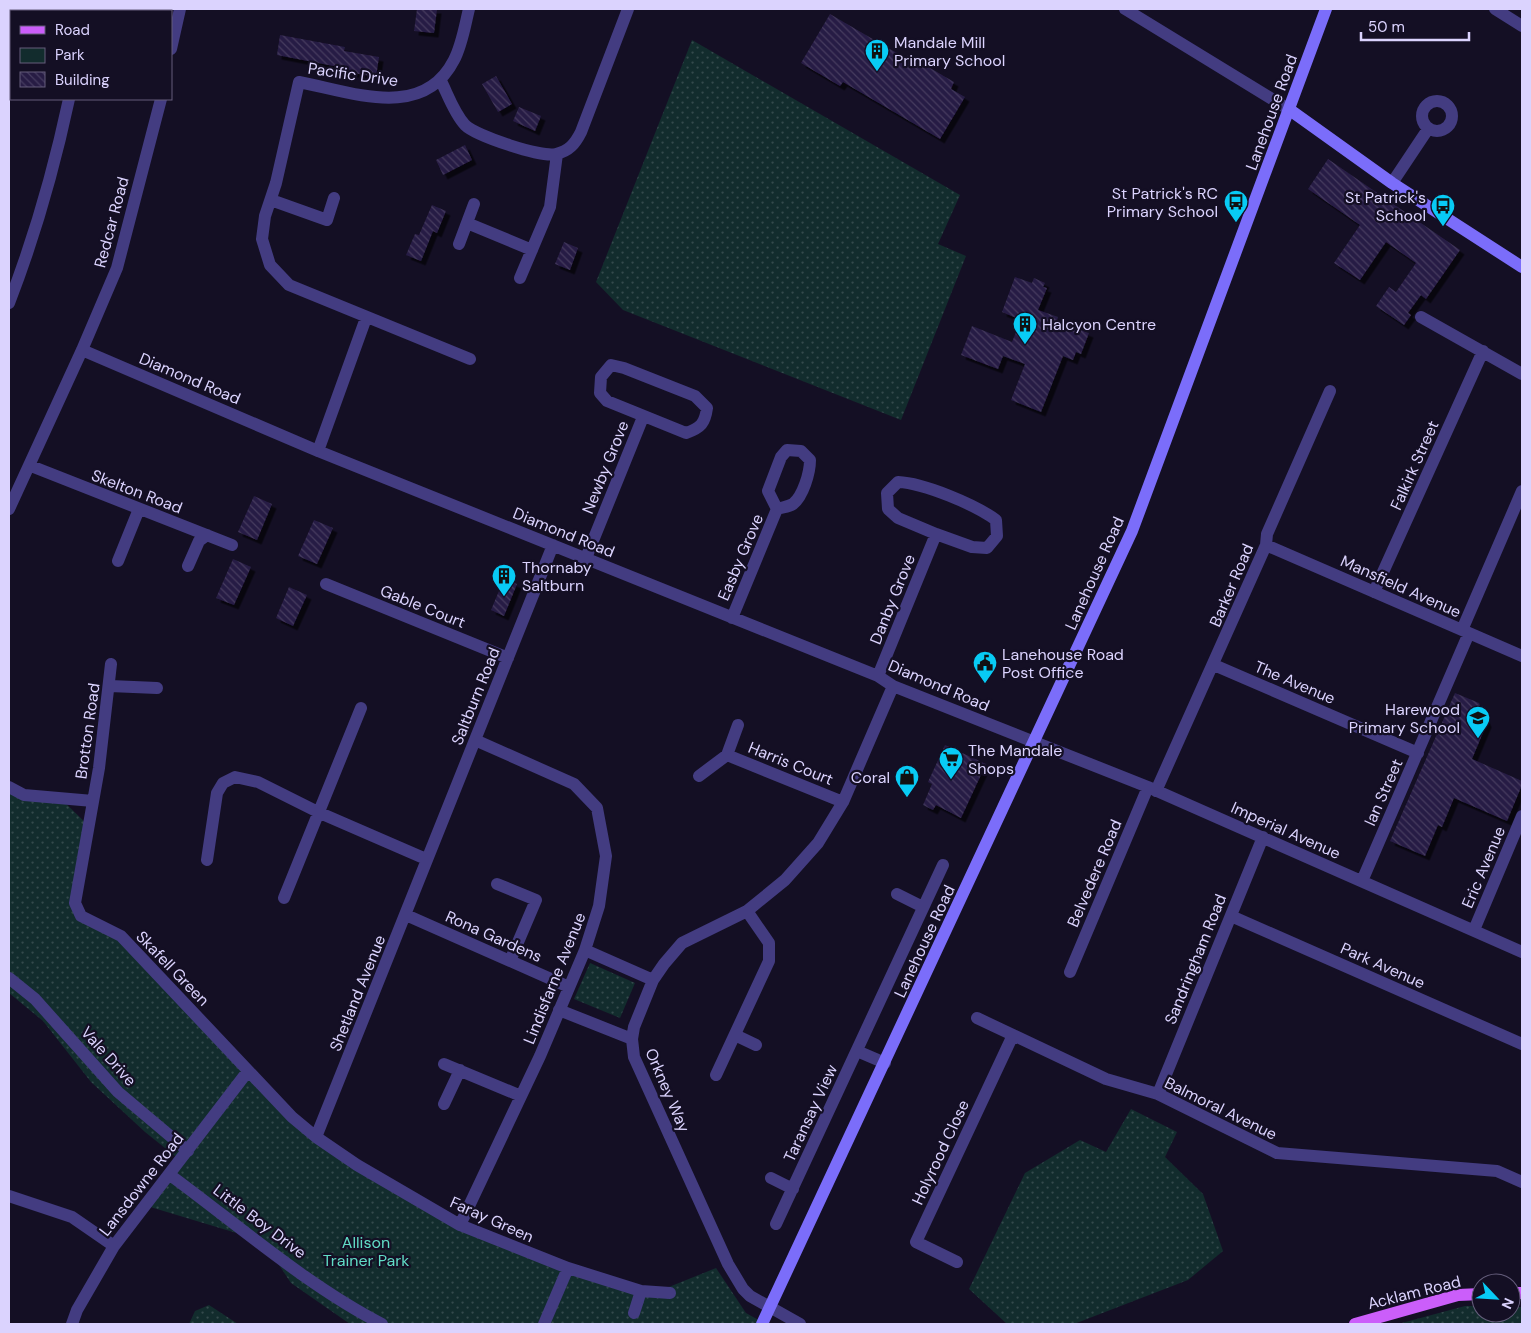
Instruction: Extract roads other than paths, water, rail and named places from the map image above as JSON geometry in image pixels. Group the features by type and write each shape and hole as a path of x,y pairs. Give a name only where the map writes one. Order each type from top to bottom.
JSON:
{"main road":[{"name":"Acklam Road","path":"1355,1324 1458,1295 1471,1294"}],"street":[{"path":"172,45 180,9"},
{"name":"Pacific Drive","path":"469,9 455,59 441,80 418,94 396,100 299,82 271,200 265,216 262,239 270,265 289,285 470,359"},
{"path":"441,80 454,108 466,125 478,133 548,156 557,154 575,144 581,132 628,9"},
{"path":"1125,9 1290,110 1392,183 1522,267"},
{"name":"Lanehouse Road","path":"762,1324 1132,531 1326,9"},
{"path":"1495,9 1522,26"},
{"path":"9,303 32,241 54,168 69,100"},
{"name":"Redcar Road","path":"9,509 82,350 117,268 161,100"},
{"path":"1392,183 1428,129"},
{"path":"520,278 550,207 557,154"},
{"path":"271,200 326,220 334,198"},
{"path":"459,244 474,204"},
{"path":"467,223 532,250"},
{"path":"1422,317 1522,374"},
{"path":"318,451 366,318"},
{"name":"Diamond Road","path":"82,350 318,451 878,676 893,686 1035,741"},
{"name":"Falkirk Street","path":"1374,592 1483,352"},
{"name":"Newby Grove","path":"611,366 624,368 695,396 707,408 706,421 698,429 686,433 644,417 607,401 600,393 601,377 611,366"},
{"name":"Barker Road","path":"1152,789 1214,665 1266,545 1267,534 1330,391"},
{"name":"Newby Grove","path":"586,558 644,417"},
{"name":"Easby Grove","path":"787,450 801,450 810,460 810,469 798,499 791,506 777,508 768,491 781,457 787,450"},
{"name":"Skelton Road","path":"30,466 232,545"},
{"path":"898,482 912,483 984,512 996,520 997,536 987,548 972,547 936,534 898,518 888,509 887,494 898,482"},
{"name":"Ian Street","path":"1362,881 1418,753 1522,491"},
{"name":"Easby Grove","path":"732,618 777,508"},
{"path":"118,561 139,509"},
{"name":"Danby Grove","path":"878,676 936,534"},
{"path":"188,566 200,541 208,535"},
{"name":"Saltburn Road","path":"426,859 554,545"},
{"name":"Mansfield Avenue","path":"1266,545 1522,656"},
{"name":"Gable Court","path":"326,584 508,658"},
{"name":"Brotton Road","path":"93,801 110,686 111,664"},
{"name":"The Avenue","path":"1214,665 1418,753"},
{"path":"110,686 157,688"},
{"name":"Orkney Way","path":"800,1324 750,1296 743,1290 728,1264 634,1057 632,1039 634,1027 653,980 682,943 747,911 785,880 818,843 843,802 893,686"},
{"path":"284,898 361,708"},
{"name":"Harris Court","path":"699,776 727,754 738,725"},
{"name":"Lindisfarne Avenue","path":"460,1225 560,1010 585,950 599,906 606,856 597,808 574,784 475,740"},
{"name":"Imperial Avenue","path":"1035,741 1263,837 1522,952"},
{"name":"Harris Court","path":"727,754 843,802"},
{"path":"207,860 217,794 223,784 235,778 258,782 320,813 426,859"},
{"path":"9,787 24,795 93,801"},
{"name":"Belvedere Road","path":"1070,972 1152,789"},
{"name":"Skafell Green","path":"93,801 75,903 81,916 121,936 292,1117 316,1137"},
{"name":"Eric Avenue","path":"1474,930 1522,816"},
{"name":"Sandringham Road","path":"1158,1094 1263,837"},
{"name":"Shetland Avenue","path":"316,1137 406,915 426,859"},
{"name":"Taransay View","path":"776,1224 943,865"},
{"path":"497,884 536,900 510,961"},
{"path":"897,894 924,907"},
{"path":"716,1075 769,961 768,942 747,911"},
{"name":"Rona Gardens","path":"406,915 569,987"},
{"name":"Park Avenue","path":"1231,916 1522,1044"},
{"path":"585,950 653,980"},
{"name":"Vale Drive","path":"9,978 35,999 118,1092 188,1152"},
{"path":"560,1010 632,1039"},
{"name":"Balmoral Avenue","path":"977,1018 1106,1079 1158,1094 1277,1153 1497,1172 1522,1182"},
{"path":"735,1035 756,1045"},
{"name":"Holyrood Close","path":"957,1262 916,1242 1013,1035"},
{"path":"857,1051 885,1063"},
{"path":"444,1064 520,1096"},
{"path":"444,1104 460,1070"},
{"name":"Lansdowne Road","path":"72,1324 76,1310 114,1246 188,1152 248,1071"},
{"name":"Faray Green","path":"316,1137 357,1165 460,1225 568,1268 641,1291 670,1294"},
{"name":"Little Boy Drive","path":"170,1175 317,1284 346,1304 382,1324"},
{"name":"Taransay View","path":"771,1178 793,1189"},
{"path":"9,1196 72,1217 114,1246"},
{"path":"544,1324 568,1268"},
{"path":"634,1313 641,1291"}],"place":[{"name":"Mandale Mill Primary School","path":"877,72"},
{"name":"St Patrick's RC Primary School","path":"1236,223"},
{"name":"St Patrick's School","path":"1443,227"},
{"name":"Halcyon Centre","path":"1025,345"},
{"name":"Thornaby Saltburn","path":"504,597"},
{"name":"Lanehouse Road Post Office","path":"985,684"},
{"name":"Harewood Primary School","path":"1478,739"},
{"name":"The Mandale Shops","path":"951,780"},
{"name":"Coral","path":"907,798"}],"park label":[{"name":"Allison Trainer Park","path":"366,1251"}]}
